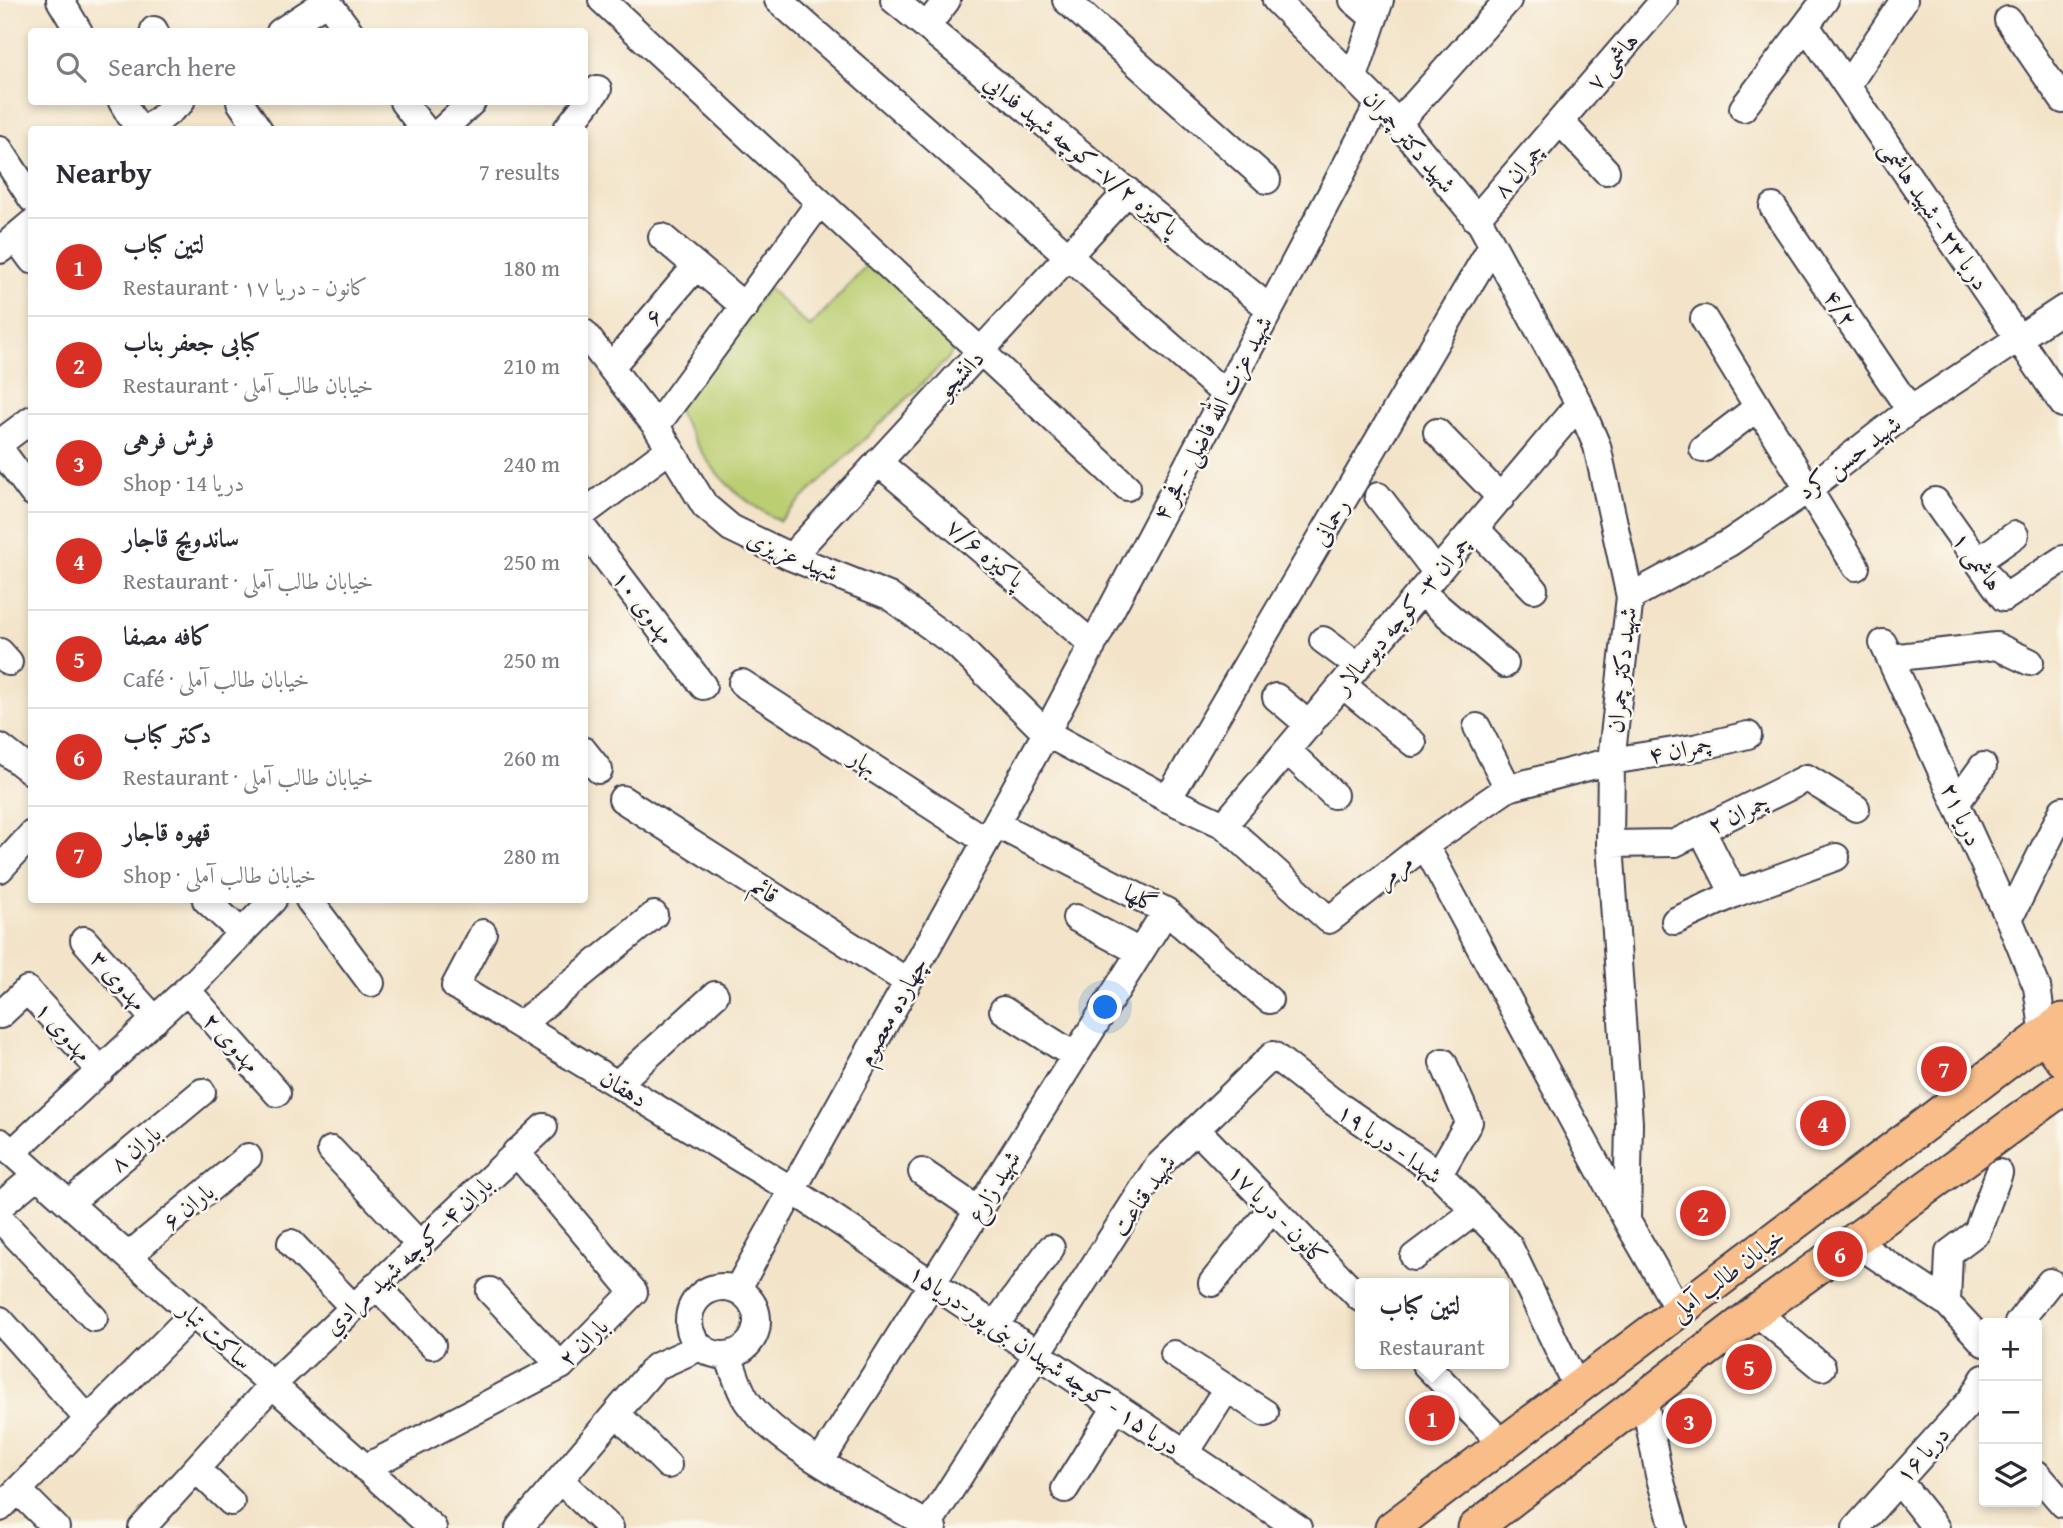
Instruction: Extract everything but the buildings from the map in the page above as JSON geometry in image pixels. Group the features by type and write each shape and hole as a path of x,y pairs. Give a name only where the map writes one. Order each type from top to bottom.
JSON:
{"main road":[{"name":"خیابان طالب آملی","path":"1392,1528 1679,1311 2058,1031"},
{"name":"خیابان طالب آملی","path":"1475,1528 1756,1312 2063,1088"},
{"path":"2030,1113 2063,1122"}],"street":[{"path":"60,0 77,28"},
{"path":"602,0 1127,487"},
{"path":"778,0 1225,394"},
{"name":"پاکیزه ۷/۲- كوچه شهيد فدايي","path":"894,0 1270,309"},
{"path":"927,26 947,0"},
{"path":"1066,0 1267,180"},
{"name":"شهید دکتر چمران","path":"1276,0 1398,123 1476,219 1580,404 1597,446 1630,597 1611,761 1610,844 1629,1124 1627,1221"},
{"path":"1353,0 1377,9 1354,77"},
{"path":"1398,123 1508,0"},
{"name":"هاشمی ۷","path":"1561,122 1664,0"},
{"path":"1744,108 1825,0"},
{"path":"1847,86 1904,0"},
{"path":"286,28 333,3 348,28"},
{"path":"2008,20 2063,100"},
{"name":"دریا ۲۳ - شهید هاشمی","path":"1807,27 2063,404"},
{"path":"588,102 598,89"},
{"name":"شهید عزت الله فاضلی - فجر ۴","path":"1046,733 1379,103"},
{"path":"124,105 137,126"},
{"path":"151,126 177,105"},
{"path":"242,105 256,126"},
{"path":"405,105 422,126"},
{"path":"428,126 466,105"},
{"path":"569,126 586,105"},
{"path":"1561,122 1606,172"},
{"name":"چمران ۸","path":"1476,219 1561,122"},
{"path":"0,150 28,193"},
{"name":"دانشجو","path":"791,557 1128,191"},
{"path":"656,426 746,307 820,202"},
{"name":"۴/۲","path":"1773,207 1910,410"},
{"path":"16,237 28,254"},
{"path":"662,237 746,307"},
{"name":"رحمانی","path":"1168,799 1492,246"},
{"name":"۶","path":"595,356 696,266"},
{"name":"شهید حسن کرد","path":"1630,597 1729,543 1807,490 1910,410 2063,309"},
{"path":"1704,320 1856,567"},
{"name":"شهید عزیزی","path":"595,356 656,426 705,506 731,528 791,557 889,596 959,647 1046,733"},
{"name":"چمران ۳- كوچه ديوسالار","path":"1224,825 1580,404"},
{"path":"1703,449 1758,407"},
{"path":"0,443 28,422"},
{"path":"1437,432 1501,498"},
{"path":"0,449 28,487"},
{"path":"588,510 670,449"},
{"name":"پاکیزه ۷/۶","path":"878,462 1083,636 1092,647"},
{"path":"1378,496 1429,582 1505,664"},
{"name":"هاشمی ۱","path":"1935,501 2004,598 2063,559"},
{"path":"1475,527 1534,589"},
{"name":"مهدوی ۱۰","path":"588,534 703,686"},
{"path":"1978,561 2015,535"},
{"path":"1323,640 1350,676 1413,743"},
{"name":"دریا ۲۱","path":"2031,662 1996,646 1886,651 1957,802 2058,1031"},
{"name":"بهار","path":"742,683 991,832"},
{"path":"1276,697 1309,725"},
{"path":"1476,727 1508,788"},
{"name":"مرمر","path":"1046,733 1168,799 1224,825 1329,920 1425,845 1627,1221"},
{"name":"چهارده معصوم","path":"737,1290 1046,733"},
{"name":"چمران ۴","path":"1425,845 1508,788 1611,761 1699,747 1748,735"},
{"path":"0,747 28,763"},
{"path":"1287,750 1334,795"},
{"path":"1957,802 1983,766"},
{"name":"چمران ۲","path":"1610,844 1675,843 1807,778 1856,808"},
{"name":"قائم","path":"622,799 908,982"},
{"path":"2009,919 2063,810"},
{"path":"1702,831 1734,894"},
{"name":"گلها","path":"991,832 1166,911 1269,1000"},
{"path":"0,869 28,838"},
{"path":"1675,921 1734,894 1836,857"},
{"path":"209,903 242,933"},
{"path":"6,1147 101,1071 187,990 270,903"},
{"path":"311,903 371,983"},
{"name":"شهید زارع","path":"821,1461 1166,911"},
{"path":"520,1025 654,915"},
{"path":"1076,918 1140,952"},
{"name":"دهقان","path":"483,933 455,986 792,1190"},
{"name":"مهدوی ۳","path":"84,940 155,1020"},
{"name":"مهدوی ۱","path":"0,1015 27,990 101,1071"},
{"name":"مهدوی ۲","path":"187,990 277,1093"},
{"path":"617,1084 715,995"},
{"path":"1003,1010 1075,1056"},
{"name":"شهید قناعت","path":"930,1527 1157,1167 1273,1055"},
{"name":"شهدا - دریا ۱۹","path":"1273,1055 1332,1101 1439,1174 1509,1245 1577,1388"},
{"path":"1439,1174 1469,1122 1443,1062"},
{"name":"باران ۸","path":"69,1203 202,1092"},
{"name":"باران ۴- كوچه شهيد مرادي","path":"142,1528 272,1385 544,1126"},
{"name":"کانون - دریا ۱۷","path":"1196,1129 1355,1293"},
{"name":"ساکت تبار","path":"6,1147 433,1528"},
{"path":"331,1150 419,1244"},
{"name":"باران ۲","path":"365,1468 561,1366 634,1292 516,1152"},
{"name":"باران ۶","path":"128,1256 248,1157"},
{"path":"922,1172 978,1210"},
{"path":"1947,1303 1949,1253 1977,1232 1999,1173"},
{"path":"0,1206 37,1175"},
{"name":"دریا ۱۵ - كوچه شهيدان بنی پور-دريا۱۵","path":"792,1190 1298,1528"},
{"path":"1212,1283 1272,1208"},
{"path":"1414,1257 1474,1212"},
{"path":"0,1219 94,1318"},
{"path":"1627,1221 1679,1311"},
{"path":"1853,1241 1947,1303 1979,1338"},
{"path":"291,1243 353,1307"},
{"path":"995,1325 1051,1248"},
{"path":"2022,1318 2050,1282"},
{"path":"376,1285 432,1345"},
{"path":"715,1287 737,1290 753,1304 757,1326 747,1346 728,1356 716,1355 700,1348 689,1329 691,1307 697,1298 715,1287"},
{"path":"490,1291 561,1366"},
{"path":"1756,1312 1822,1367"},
{"path":"56,1528 9,1499 193,1314"},
{"path":"0,1320 88,1419"},
{"path":"519,1528 655,1367 700,1348"},
{"path":"1174,1354 1265,1413"},
{"path":"728,1356 746,1399 763,1420 821,1461 930,1527"},
{"path":"1429,1369 1503,1444"},
{"path":"1185,1454 1227,1388"},
{"path":"1644,1398 1674,1528"},
{"name":"دریا ۱۶","path":"1856,1528 1898,1480 1979,1398"},
{"path":"1065,1489 1116,1407"},
{"path":"616,1413 668,1465"},
{"path":"195,1469 231,1502"},
{"path":"559,1480 610,1528"},
{"path":"1898,1480 1936,1528"},
{"path":"2042,1480 2063,1504"}],"green space":[{"path":"874,258 957,342 948,359 779,521 744,498 718,474 697,445 677,409 768,288 810,327"}],"place":[{"name":"قهوه قاجار","path":"1944,1069"},
{"name":"ساندویچ قاجار","path":"1823,1123"},
{"name":"کبابی جعفر بناب","path":"1703,1213"},
{"name":"دكتر كباب","path":"1840,1254"},
{"name":"کافه مصفا","path":"1749,1367"},
{"name":"لتین کباب","path":"1432,1418"},
{"name":"فرش فرهی","path":"1689,1421"}]}
